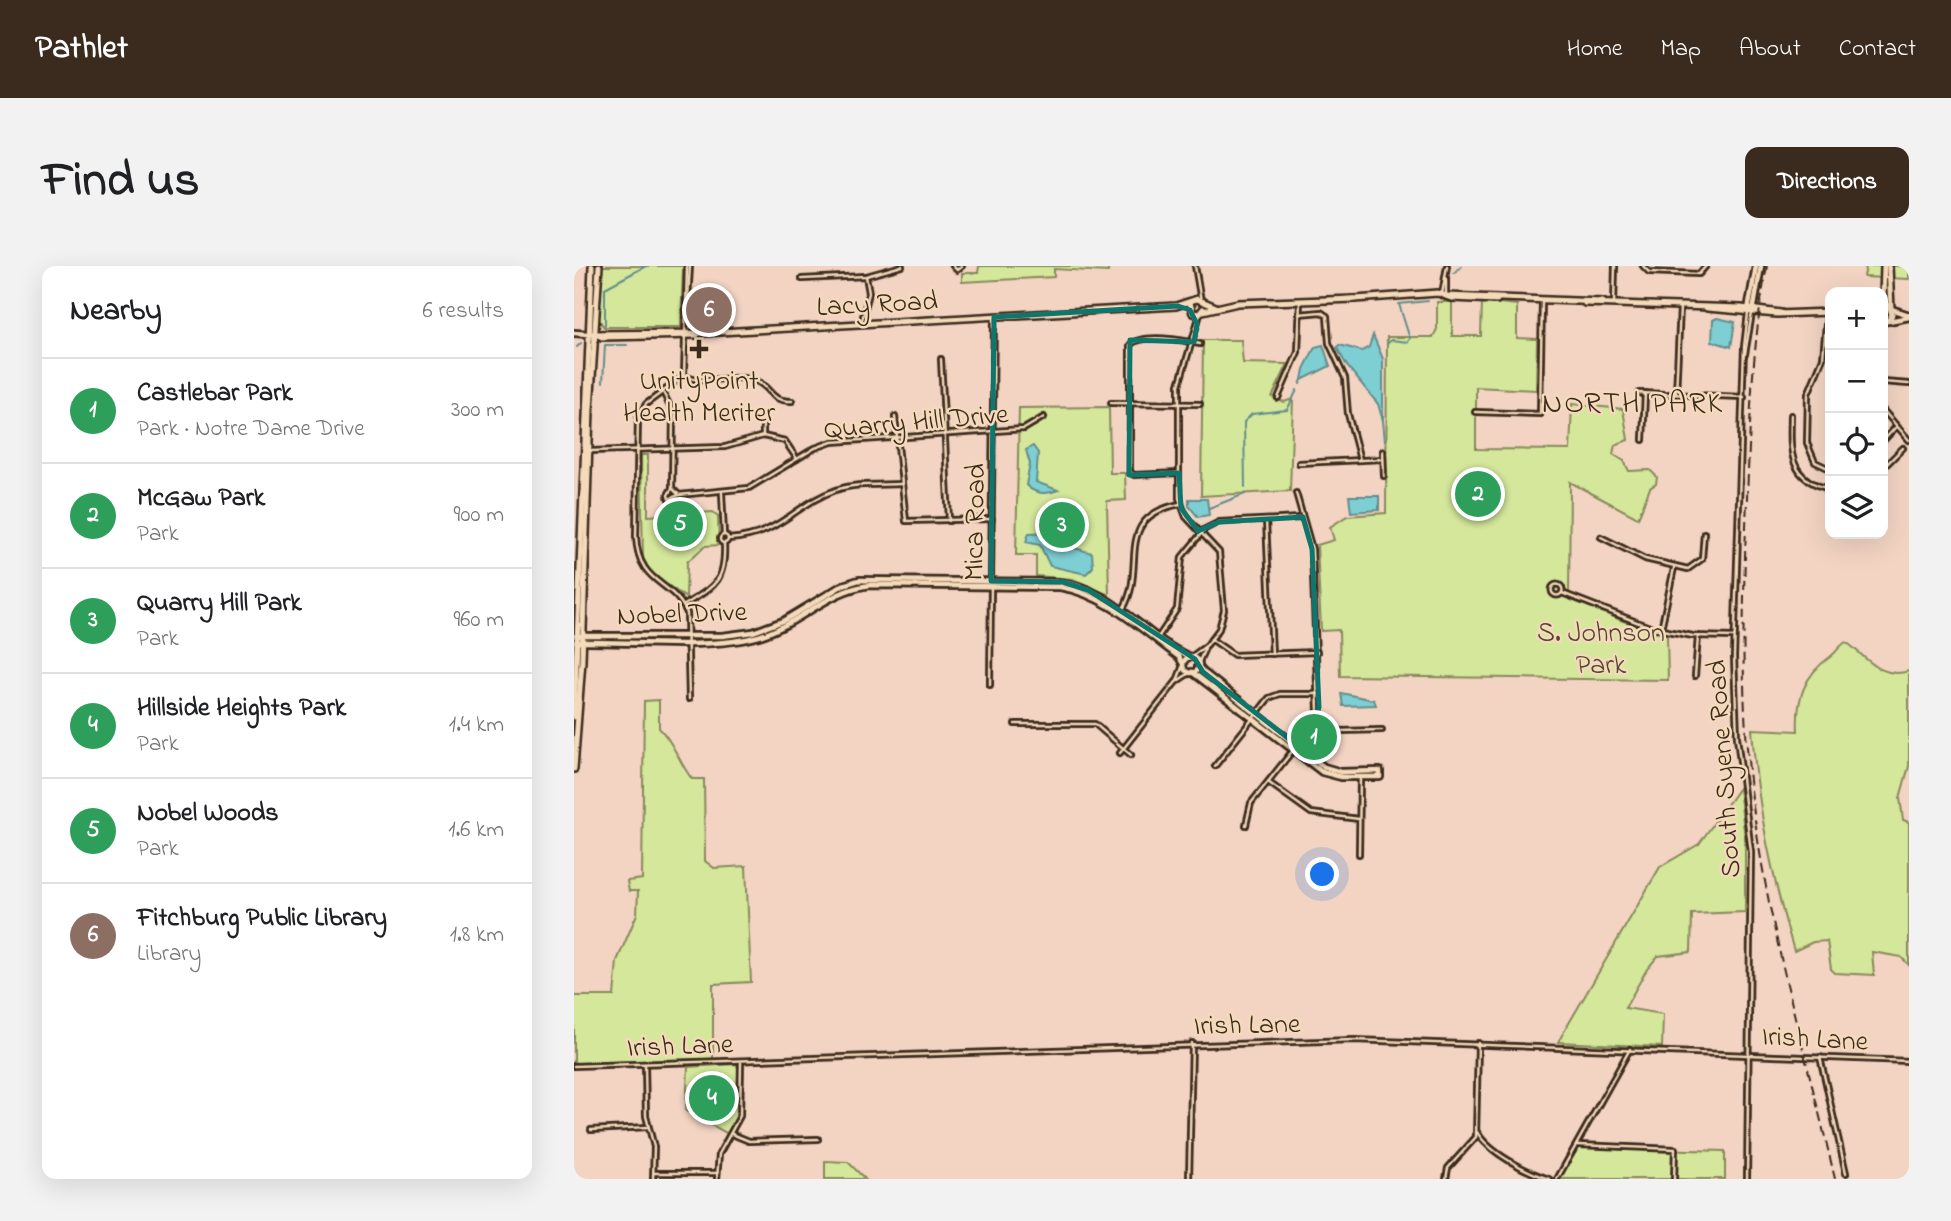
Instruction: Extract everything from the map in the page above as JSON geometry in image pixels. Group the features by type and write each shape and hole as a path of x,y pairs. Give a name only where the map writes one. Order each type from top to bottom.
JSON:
{"main road":[{"path":"574,769 592,266"},
{"path":"578,639 599,266"},
{"path":"1884,287 1887,266"},
{"path":"1887,266 1891,309 1888,316"},
{"path":"1202,302 1202,312 1216,307 1300,301 1444,295 1781,313 1825,312"},
{"path":"1191,311 1192,301 1216,307"},
{"name":"Lacy Road","path":"588,334 602,337 686,334 1178,306 1192,301"},
{"name":"Lacy Road","path":"1178,306 1202,312"}],"street":[{"path":"689,266 684,376 640,412 637,450 637,554 648,574 684,606 689,638 689,699"},
{"path":"803,279 866,276 902,266"},
{"path":"953,266 957,270 962,266"},
{"path":"1195,266 1202,302"},
{"path":"1444,295 1447,266"},
{"path":"1614,304 1615,266"},
{"path":"1643,266 1649,272 1699,274 1706,266"},
{"name":"South Syene Road","path":"1748,1179 1752,852 1737,737 1734,637 1745,356 1758,266"},
{"path":"861,324 869,293 866,276"},
{"path":"1192,301 1197,284"},
{"path":"1278,398 1298,352 1300,301"},
{"path":"1475,412 1540,414 1542,302"},
{"path":"1676,394 1680,307"},
{"path":"1891,309 1909,316"},
{"path":"1191,311 1197,324"},
{"path":"1120,754 1177,682 1198,665 1223,619 1222,564 1217,547 1190,521 1180,504 1181,377 1202,312"},
{"path":"1299,314 1321,312 1327,316 1329,343 1345,378 1348,414 1360,460"},
{"path":"1888,322 1909,316"},
{"name":"Mica Road","path":"990,685 994,317"},
{"name":"Lacy Road","path":"574,333 588,334"},
{"path":"1179,473 1132,474 1129,468 1133,342 1179,338 1200,344"},
{"path":"1825,345 1808,394 1807,443 1815,462 1825,467"},
{"path":"941,359 949,521"},
{"path":"684,376 698,381 753,381 778,400 792,401"},
{"path":"1888,382 1909,384"},
{"path":"663,392 673,413 672,488 668,495 669,499 679,495"},
{"path":"1639,393 1744,397"},
{"path":"1643,440 1644,393"},
{"path":"1111,403 1200,404"},
{"path":"1885,413 1909,440"},
{"path":"1791,415 1791,449 1797,471 1802,478 1825,487"},
{"name":"Quarry Hill Drive","path":"672,488 674,493 679,495 722,493 749,488 823,444 1024,429 1044,416"},
{"path":"895,417 906,521 992,519"},
{"path":"763,422 763,436"},
{"path":"1888,436 1896,427"},
{"path":"590,451 725,447 748,438 763,436 785,441 797,459"},
{"path":"1888,461 1903,448"},
{"path":"1383,451 1384,476"},
{"path":"1299,463 1383,459"},
{"path":"722,493 724,535 728,539 747,538 770,531 838,489 901,484"},
{"path":"1246,825 1248,807 1315,722 1318,694 1312,549 1296,493"},
{"path":"1122,611 1133,589 1136,535 1158,510 1180,504"},
{"path":"1159,636 1178,610 1180,560 1202,533 1215,523 1303,517"},
{"path":"1266,520 1272,654"},
{"path":"1601,537 1638,556 1674,568 1688,569 1698,564 1703,552 1704,533"},
{"path":"684,606 722,577 725,567 724,544 720,539 724,535"},
{"path":"724,544 728,539"},
{"path":"1660,630 1674,568"},
{"name":"Nobel Drive","path":"578,639 689,638 764,629 849,582 1082,587 1191,657 1232,697 1323,769 1341,778 1360,774"},
{"path":"1562,593 1624,619 1660,630 1698,636 1734,637"},
{"name":"Nobel Drive","path":"1122,611 1181,658 1191,672 1232,697"},
{"path":"1695,676 1698,636"},
{"path":"1211,639 1234,655 1317,652"},
{"path":"1177,682 1183,664 1207,645"},
{"path":"1215,765 1268,699 1277,695 1318,694"},
{"path":"1315,722 1339,731 1382,730"},
{"path":"1015,724 1095,724 1131,754"},
{"path":"1359,854 1360,774"},
{"path":"1268,782 1311,813 1359,820"},
{"name":"Irish Lane","path":"574,1065 741,1062 1192,1043 1354,1040 1909,1061"},
{"path":"1189,1179 1192,1043"},
{"path":"1478,1043 1477,1132 1480,1139 1505,1156 1549,1179"},
{"path":"1557,1179 1630,1049"},
{"path":"1820,1057 1846,1173"},
{"path":"718,1179 721,1149 740,1116 741,1062"},
{"path":"645,1065 648,1127 653,1142 653,1179"},
{"path":"591,1130 648,1127"},
{"path":"1446,1179 1448,1168 1471,1145 1477,1132"},
{"path":"732,1134 749,1141 818,1139"},
{"path":"1578,1145 1675,1149 1674,1179"},
{"path":"653,1172 717,1173"}],"highlighted area":[{"path":"1178,306 1190,310 1197,324 1194,342 1130,340 1129,475 1179,473 1181,508 1198,531 1219,522 1303,517 1312,549 1319,707 1315,722 1297,745 1203,672 1195,659 1088,590 1063,582 991,581 994,317"}],"green space":[{"path":"601,266 683,266 681,327 604,327 598,318"},
{"path":"979,266 1108,266 1108,272 1054,269 1054,277 962,282 962,273 978,273"},
{"path":"1866,266 1909,266 1909,279 1864,277"},
{"name":"S. Johnson Park","path":"1482,301 1517,305 1517,338 1537,339 1536,390 1476,387 1476,449 1570,450 1572,404 1623,409 1628,440 1615,445 1613,454 1624,461 1629,471 1650,470 1657,477 1638,518 1570,482 1569,598 1623,621 1667,634 1668,680 1340,676 1339,630 1321,631 1317,545 1334,540 1330,527 1347,516 1386,513 1387,337 1433,337 1437,329 1437,302 1452,302 1452,336 1481,336"},
{"path":"1203,340 1241,340 1243,363 1288,364 1272,397 1284,402 1293,399 1290,491 1201,496"},
{"path":"1109,407 1110,473 1125,473 1126,500 1107,501 1109,595 1073,579 1036,576 1036,555 1016,555 1019,408"},
{"path":"641,455 648,455 648,516 713,512 718,516 719,545 705,546 687,562 686,598 650,572 643,558"},
{"path":"1846,642 1882,670 1899,673 1909,671 1909,766 1900,798 1903,820 1909,822 1909,965 1901,957 1872,952 1874,975 1835,973 1831,969 1827,941 1813,942 1794,951 1767,841 1754,757 1752,729 1798,731 1798,709 1808,680 1821,664"},
{"path":"659,700 659,728 692,779 704,779 705,861 714,868 746,866 751,982 713,984 713,1059 577,1063 574,1062 574,996 614,996 617,961 637,914 638,891 629,891 627,881 642,879 644,701"},
{"path":"1739,788 1745,839 1745,912 1692,914 1691,952 1658,956 1647,969 1625,1008 1663,1014 1662,1047 1558,1042 1660,867 1699,844"},
{"path":"736,1064 739,1070 740,1099 728,1134 686,1111 688,1067"},
{"path":"1579,1147 1725,1151 1725,1179 1559,1179"},
{"path":"825,1161 848,1162 865,1179 825,1179"}],"water":[{"path":"1717,318 1735,322 1731,347 1712,341 1713,320"},
{"path":"1373,335 1383,359 1383,421 1378,404 1347,366 1337,348 1339,345 1362,351 1369,347"},
{"path":"1323,345 1330,366 1302,380 1304,369 1315,347"},
{"path":"1033,446 1038,453 1036,482 1058,490 1041,493 1026,485 1030,464 1026,450"},
{"path":"1349,496 1379,496 1379,510 1351,512"},
{"path":"1189,499 1207,499 1209,515 1198,517 1189,506"},
{"path":"1056,532 1062,535 1067,546 1092,553 1093,567 1086,574 1050,566 1040,545 1026,542 1029,533"},
{"path":"1341,693 1374,700 1376,705 1343,706"},
{"path":"716,1083 730,1084 734,1098 731,1103 713,1103 707,1109 700,1106 696,1098"}],"waterway":[{"path":"605,325 605,288 646,266"},
{"path":"1454,273 1461,266"},
{"path":"1387,344 1391,340 1408,342 1410,339 1399,304 1428,301"},
{"path":"577,347 581,343"},
{"path":"603,382 605,345 627,345"},
{"path":"1300,384 1302,380"},
{"path":"1245,487 1244,422 1252,414 1287,410 1297,390"},
{"path":"1383,421 1385,441"},
{"path":"1209,508 1245,494"}],"railway":[{"path":"1767,266 1755,353 1749,440 1744,622 1747,745 1763,871 1835,1179"}],"place":[{"name":"Fitchburg Public Library","path":"709,310"},
{"name":"UnityPoint Health Meriter","path":"699,349"},
{"name":"McGaw Park","path":"1478,494"},
{"name":"Nobel Woods","path":"680,524"},
{"name":"Quarry Hill Park","path":"1062,525"},
{"name":"Castlebar Park","path":"1314,737"},
{"name":"Hillside Heights Park","path":"712,1098"}],"district":[{"name":"NORTH PARK","path":"1633,402"}]}
